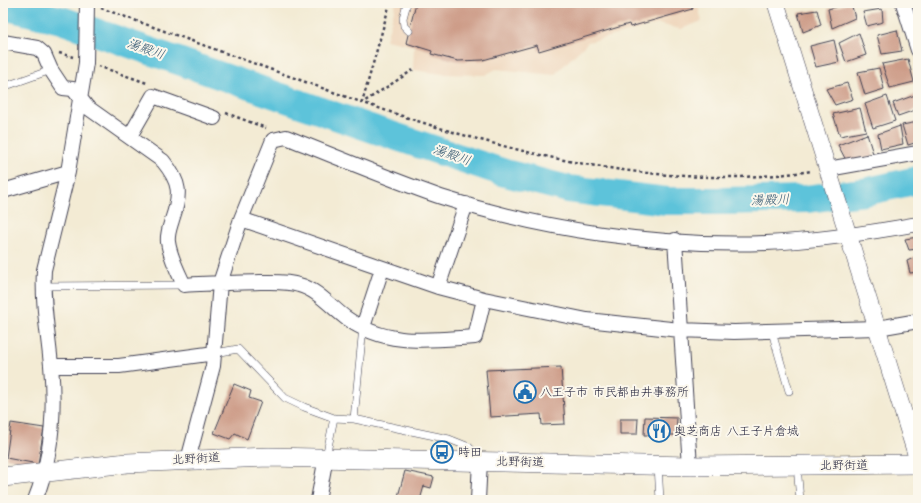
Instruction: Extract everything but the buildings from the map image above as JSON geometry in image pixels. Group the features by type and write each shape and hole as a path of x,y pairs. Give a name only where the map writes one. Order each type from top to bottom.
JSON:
{"main road":[{"name":"北野街道","path":"3,477 127,463 326,457 690,466 918,464"}],"street":[{"path":"777,3 918,460"},
{"path":"903,3 918,50"},
{"path":"35,500 44,472 52,416 51,366 43,286 44,270 68,172 86,61 89,5"},
{"path":"3,42 37,48 44,54 51,70 63,88 73,89 87,107 130,136 163,161 176,179 179,190 178,202 169,231 168,242 173,261 184,285 220,283 287,283 300,285 316,293 347,318 372,332 400,340 475,337 484,299"},
{"path":"130,136 153,96 214,118"},
{"path":"188,460 213,366 220,283 241,219 273,140 286,137 418,188 466,204 543,223 578,230 616,235 675,240 760,243 846,229 918,224"},
{"path":"829,173 918,153"},
{"path":"3,191 68,172"},
{"path":"438,287 466,204"},
{"path":"241,219 438,287 484,299 587,320 680,330 772,332 878,328 918,321"},
{"path":"675,240 690,466"},
{"path":"363,327 382,268"},
{"path":"51,366 119,366 215,353"},
{"path":"318,500 326,457"},
{"path":"478,500 480,461"}],"lane":[{"path":"407,3 403,18 404,26 409,30"},
{"path":"3,87 51,70"},
{"path":"43,286 184,285"},
{"path":"354,419 363,327"},
{"path":"772,332 789,391"},
{"path":"215,353 238,349 285,398 334,418 354,419 449,439 469,447 480,461"},
{"path":"326,457 334,418"},
{"path":"658,465 660,500"},
{"path":"797,465 800,500"}],"path":[{"path":"362,103 390,3"},
{"path":"89,5 362,103 455,133 588,165 688,177 829,173"},
{"path":"362,103 413,70"}],"shaded area":[{"path":"396,3 697,3 702,21 681,29 658,24 588,42 554,75 496,69 485,75 442,74 413,70 414,46 386,40"}],"waterway":[{"name":"湯殿川","path":"3,6 61,20 367,127 505,173 568,189 667,201 806,199 864,192 918,180"}],"place":[{"name":"八王子市 市民都由井事務所","path":"525,392"},
{"name":"奥芝商店 八王子片倉城","path":"659,431"},
{"name":"時田","path":"442,452"}]}
